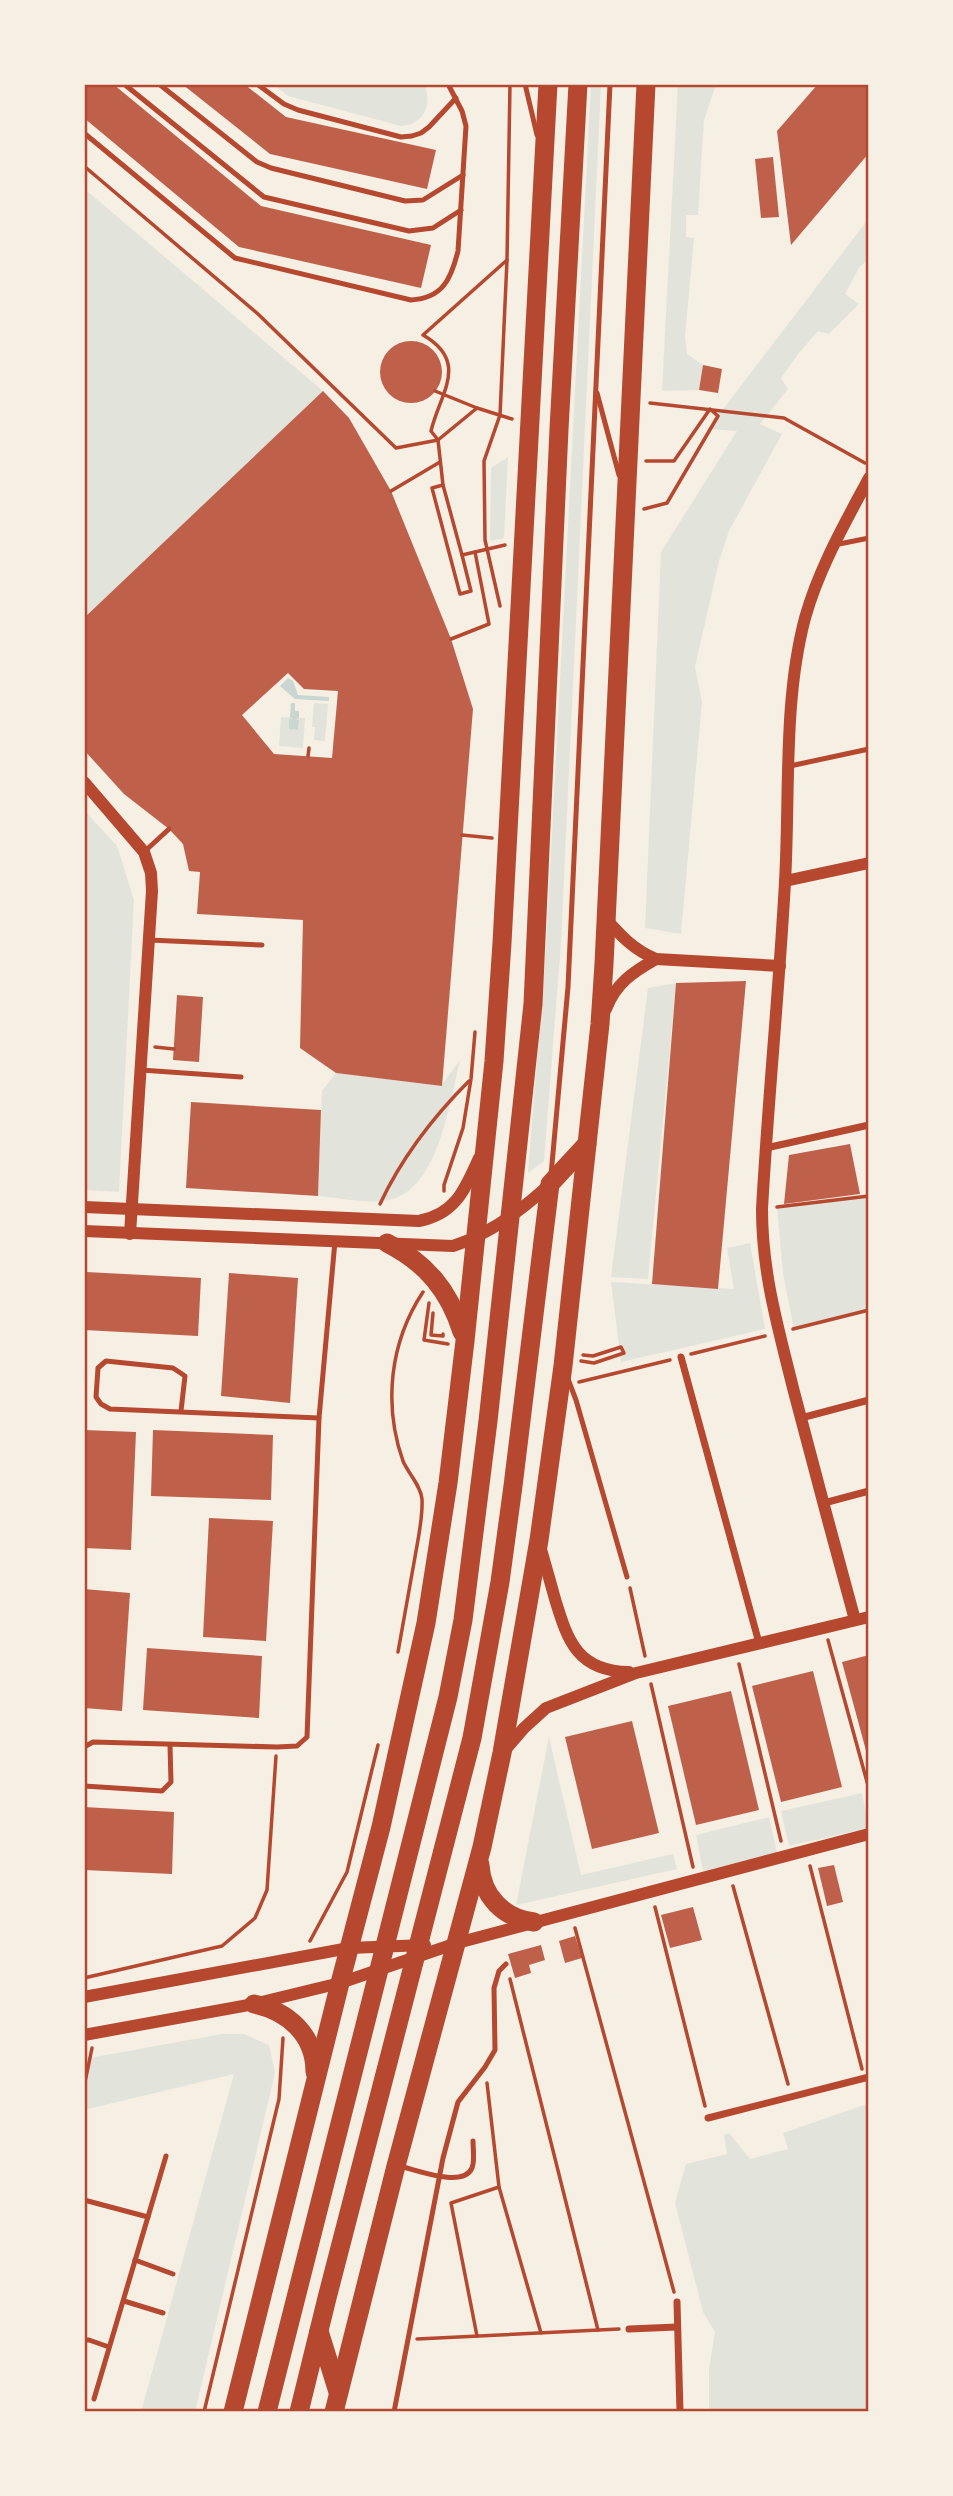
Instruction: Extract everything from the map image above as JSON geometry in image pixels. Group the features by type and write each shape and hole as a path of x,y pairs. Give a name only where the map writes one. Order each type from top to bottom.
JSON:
{"highway":[{"path":"233,2412 381,1828 426,1623 448,1483 485,1145 502,943 548,84"},
{"path":"267,2412 448,1697 463,1620 533,1004 558,442 578,84"},
{"path":"336,2402 482,1847 502,1753 539,1540 563,1366 600,1024 646,84"},
{"path":"299,2412 472,1738 513,1486 550,1184 587,1144"},
{"path":"387,1243 421,1264 436,1279 457,1316 465,1341"},
{"path":"482,1847 481,1875 493,1901 508,1913 534,1922"},
{"path":"254,2004 283,2013 298,2026 309,2043 315,2063 315,2083"},
{"path":"318,2331 336,2402"}],"street":[{"path":"855,1620 779,1333 766,1275 762,1209 780,966 793,686 798,650 806,615 832,546 869,478"},
{"path":"84,782 144,852 151,873 130,1234"},
{"path":"785,881 869,863"},
{"path":"606,919 632,946 656,958 780,966"},
{"path":"600,1024 619,984 633,971 656,958"},
{"path":"765,1149 869,1125"},
{"path":"84,1206 419,1221 431,1219 450,1209 465,1189 485,1145"},
{"path":"84,1231 453,1246 474,1239 511,1215 550,1184"},
{"path":"681,1357 758,1643"},
{"path":"801,1418 869,1400"},
{"path":"824,1503 869,1491"},
{"path":"539,1540 561,1619 571,1644 580,1656 593,1665 613,1672 642,1671"},
{"path":"502,1753 546,1708 642,1671 869,1617"},
{"path":"90,2034 254,2004 340,1983 379,1970 418,1951 869,1834"},
{"path":"84,1997 349,1948 385,1946 418,1951"},
{"path":"708,2118 867,2078"},
{"path":"677,2301 680,2412"},
{"path":"628,2329 677,2327"}],"lane":[{"path":"124,84 264,197 409,231 433,228 461,210"},
{"path":"159,84 248,155 271,168 405,201 423,200 463,175"},
{"path":"257,84 284,104 298,110 401,137 421,133 456,98"},
{"path":"84,133 234,258 411,300 424,300 436,294 446,283 457,251 466,126 448,84"},
{"path":"525,84 544,162"},
{"path":"550,1184 568,987 610,84"},
{"path":"595,387 626,498"},
{"path":"832,546 869,538"},
{"path":"790,766 869,749"},
{"path":"144,852 169,829"},
{"path":"149,940 262,945"},
{"path":"141,1070 241,1077"},
{"path":"84,1746 93,1742 277,1747 297,1746 307,1737 319,1418 335,1241"},
{"path":"181,1411 186,1376 181,1371 106,1361 98,1368 96,1397 110,1409 319,1418"},
{"path":"563,1366 576,1400 627,1577"},
{"path":"84,1786 162,1791 171,1782 170,1745"},
{"path":"394,2412 439,2176 458,2102 495,2050 494,1988 499,1971 506,1964"},
{"path":"396,2166 456,2179 468,2174 472,2167 473,2141"},
{"path":"94,2399 166,2155"},
{"path":"84,2200 148,2217"},
{"path":"135,2260 173,2274"},
{"path":"124,2301 163,2313"},
{"path":"84,2340 109,2347"}],"path":[{"path":"500,608 485,540 484,461 500,415 507,260 510,84"},
{"path":"84,166 258,314 396,448 438,440 477,408"},
{"path":"443,485 432,488 460,594 471,591 443,485 438,440 431,430 436,410 445,395 450,377 449,366 442,351 423,335 507,260"},
{"path":"435,391 531,426"},
{"path":"631,400 784,418 869,465"},
{"path":"628,460 674,461"},
{"path":"391,491 441,462"},
{"path":"462,555 475,552"},
{"path":"307,756 309,748"},
{"path":"462,835 492,838"},
{"path":"450,1209 444,1196 444,1185 463,1128 476,1026"},
{"path":"378,1209 415,1144 444,1107 471,1079"},
{"path":"762,1209 869,1196"},
{"path":"397,1660 422,1497 404,1461 392,1409 393,1369 398,1343 408,1319 426,1287 436,1279"},
{"path":"577,1383 869,1310"},
{"path":"627,1577 642,1671 695,1880"},
{"path":"825,1628 869,1789"},
{"path":"735,1649 784,1856"},
{"path":"302,1956 347,1872 379,1740"},
{"path":"84,1978 222,1946 254,1918 267,1890 277,1747"},
{"path":"806,1850 867,2078"},
{"path":"729,1871 791,2097"},
{"path":"651,1891 708,2118"},
{"path":"571,1913 677,2301"},
{"path":"506,1964 598,2330"},
{"path":"204,2412 279,2099 283,2060 283,2013"},
{"path":"84,2087 90,2034"},
{"path":"485,2067 499,2187 541,2333"},
{"path":"477,2336 451,2203 499,2187"},
{"path":"407,2340 628,2329"}],"shaded area":[{"path":"273,84 424,84 427,106 416,122 401,126 288,96"},
{"path":"591,84 601,84 561,943 544,1161 528,1173 546,948"},
{"path":"678,84 716,84 704,120 698,215 686,215 686,237 694,238 685,337 687,354 703,365 699,390 662,391"},
{"path":"87,191 323,391 84,618 84,194"},
{"path":"869,218 869,258 859,268 845,294 859,304 829,334 818,331 799,353 781,378 788,389 760,424 782,434 729,531 719,561 695,667 702,702 681,934 645,928 661,552 737,431 708,429"},
{"path":"508,457 504,538 490,541 491,468"},
{"path":"288,678 293,681 298,695 329,697 329,701 295,699 280,686"},
{"path":"291,703 295,703 295,711 299,711 299,718 296,719 299,720 298,730 289,729 289,719 293,719 290,717"},
{"path":"314,703 328,704 325,741 314,740"},
{"path":"281,717 293,717 289,719 289,729 298,730 297,718 305,718 303,748 279,746"},
{"path":"84,810 117,846 134,900 119,1192 84,1190"},
{"path":"676,983 648,1279 611,1277 648,988"},
{"path":"460,1060 440,1140 432,1160 409,1191 384,1201 356,1201 318,1196 322,1091 336,1073 441,1086"},
{"path":"869,1196 869,1310 794,1329 783,1274 777,1207"},
{"path":"750,1243 765,1329 621,1362 611,1282 734,1289 727,1248"},
{"path":"549,1737 581,1875 673,1854 677,1869 516,1905"},
{"path":"862,1793 869,1828 789,1846 781,1811"},
{"path":"769,1817 777,1853 703,1871 696,1835"},
{"path":"222,2034 244,2034 269,2045 275,2073 195,2412 141,2412 234,2074 84,2110 84,2059"},
{"path":"867,2104 869,2412 709,2412 709,2369 715,2332 703,2312 675,2203 686,2164 727,2154 724,2135 729,2133 750,2159 788,2149 783,2133"}],"building":[{"path":"84,84 113,84 261,206 431,245 421,288 239,247 84,118"},
{"path":"182,84 244,84 286,117 436,150 427,189 270,154"},
{"path":"818,84 869,84 869,153 791,245 777,131"},
{"path":"773,157 779,217 761,218 755,159"},
{"path":"411,341 433,350 442,372 433,394 411,403 389,394 380,372 389,350"},
{"path":"703,365 722,369 718,393 699,390"},
{"path":"323,391 349,418 391,491 451,639 473,709 442,1086 336,1073 300,1048 303,920 197,914 200,872 189,871 183,844 169,829 124,794 84,750 84,618","holes":["288,673 304,689 338,691 332,758 274,754 242,715"]},
{"path":"746,981 718,1289 652,1284 676,983"},
{"path":"177,995 203,997 199,1062 173,1060"},
{"path":"191,1102 321,1110 318,1196 186,1188"},
{"path":"850,1144 860,1194 784,1204 789,1155"},
{"path":"86,1272 201,1278 198,1336 84,1330"},
{"path":"229,1273 298,1278 290,1403 221,1396"},
{"path":"84,1430 136,1432 131,1550 84,1548"},
{"path":"153,1430 273,1435 271,1500 151,1496"},
{"path":"209,1518 273,1521 266,1641 203,1637"},
{"path":"84,1589 130,1593 122,1711 84,1708"},
{"path":"147,1648 262,1656 259,1718 143,1710"},
{"path":"869,1655 869,1758 868,1758 842,1662"},
{"path":"813,1671 842,1787 781,1802 752,1686"},
{"path":"731,1691 759,1810 696,1825 668,1706"},
{"path":"632,1721 659,1833 592,1849 565,1737"},
{"path":"84,1807 174,1812 172,1874 84,1870"},
{"path":"834,1865 843,1902 827,1906 818,1868"},
{"path":"693,1907 702,1940 670,1948 661,1915"},
{"path":"575,1936 582,1958 565,1963 559,1941"},
{"path":"541,1945 545,1960 529,1965 531,1973 515,1978 508,1954"}]}
